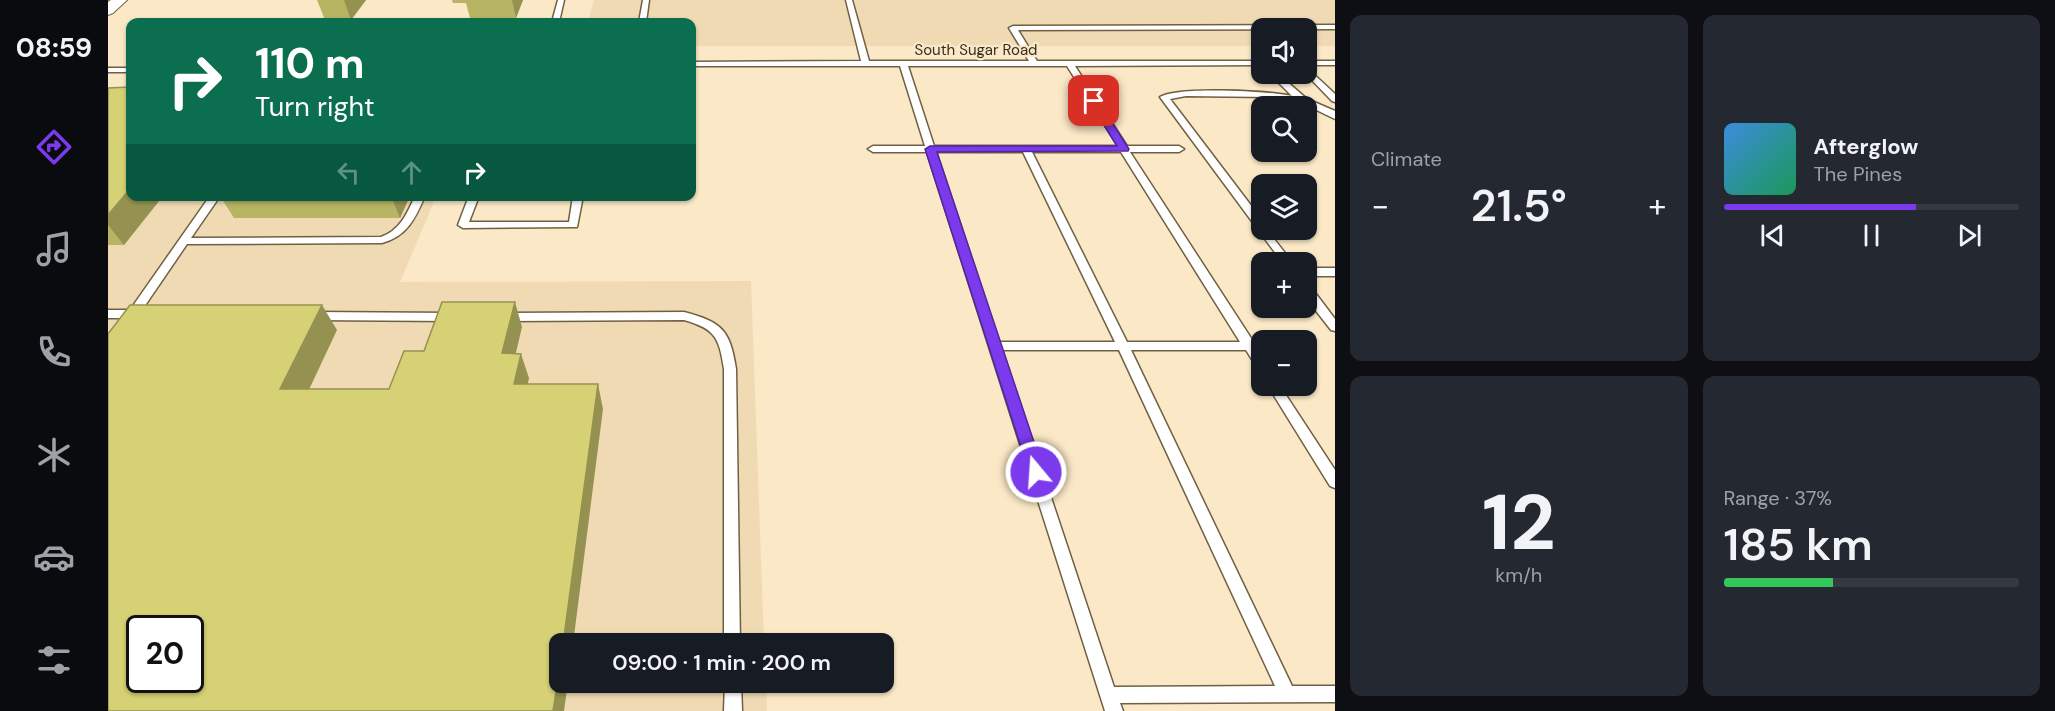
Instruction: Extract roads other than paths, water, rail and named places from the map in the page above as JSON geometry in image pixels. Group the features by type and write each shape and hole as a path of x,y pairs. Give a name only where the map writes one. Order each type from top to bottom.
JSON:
{"street":[{"path":"108,10 120,0"}],"lane":[{"path":"556,18 561,0"},
{"path":"643,18 646,0"},
{"path":"849,0 866,64"},
{"path":"1035,64 1014,28 1335,27"},
{"name":"South Sugar Road","path":"696,64 1251,63"},
{"path":"1317,63 1335,63"},
{"path":"903,64 1112,703 1287,694 1335,694"},
{"path":"1070,64 1251,349"},
{"path":"108,70 126,70"},
{"path":"1317,81 1335,101 1332,113 1317,108"},
{"path":"1285,84 1299,96"},
{"path":"1251,214 1164,97 1186,94 1281,96"},
{"path":"873,149 1179,149"},
{"path":"1026,149 1123,346 1287,694"},
{"path":"130,318 211,201"},
{"path":"185,241 382,240 395,236 407,226 418,201"},
{"path":"472,201 463,225 573,225 577,201"},
{"path":"1270,240 1279,252"},
{"path":"1317,272 1335,272"},
{"path":"1317,303 1335,327"},
{"path":"108,314 130,318 156,314"},
{"path":"296,316 460,317"},
{"path":"495,317 684,316 706,321 720,330 727,343 730,369 732,633"},
{"path":"995,346 1249,346"},
{"path":"1280,396 1335,482"},
{"path":"733,693 733,711"}]}
